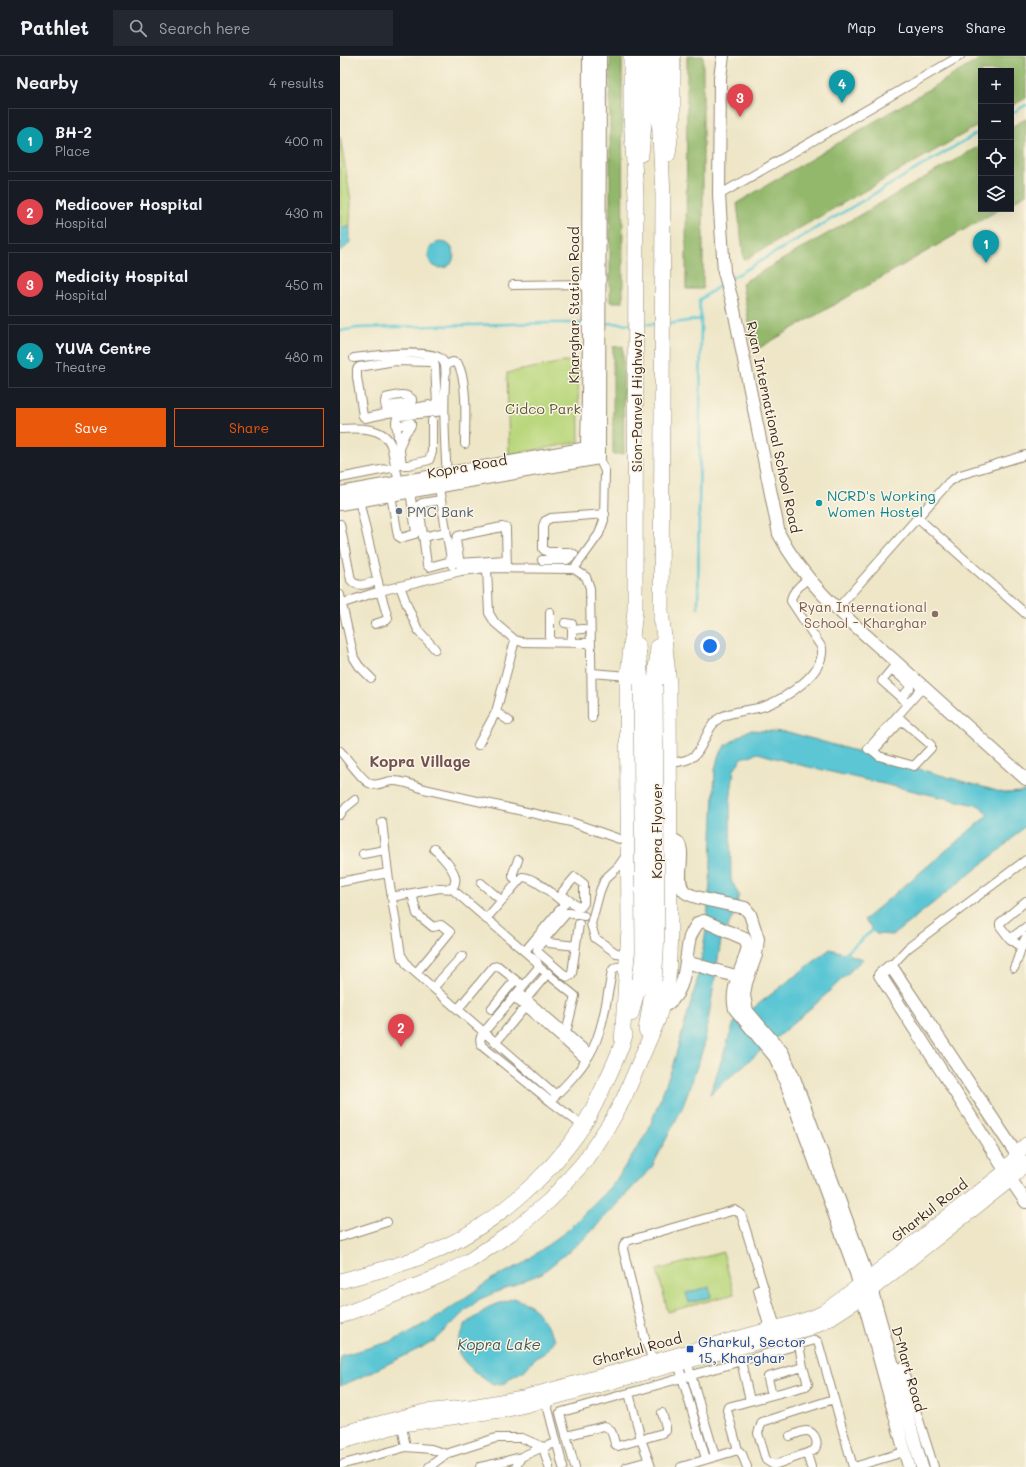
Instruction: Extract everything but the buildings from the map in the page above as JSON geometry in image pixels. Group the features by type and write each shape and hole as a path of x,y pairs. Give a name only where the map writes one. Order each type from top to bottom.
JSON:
{"highway":[{"path":"631,56 631,115 636,195"},
{"path":"636,195 645,115 645,56"},
{"path":"659,56 659,115 663,195"},
{"path":"663,195 673,115 673,56"},
{"name":"Sion-Panvel Highway","path":"635,610 636,195"},
{"name":"Sion-Panvel Highway","path":"662,610 663,195"},
{"path":"340,1281 392,1267 414,1259 443,1247 478,1228 516,1200 550,1166 583,1126 603,1088 622,1044 628,961 631,845 628,676 635,610"},
{"name":"Kopra Flyover","path":"635,610 648,684"},
{"path":"340,1316 446,1273 490,1247 531,1217 567,1182 598,1142 624,1098 662,1007 668,982 670,954 668,840 670,763 669,684 662,610"},
{"name":"Kopra Flyover","path":"643,1051 647,981 643,941 648,684 662,610"},
{"name":"Kopra Flyover","path":"622,1044 647,981"}],"main road":[{"name":"Gharkul Road","path":"340,1433 401,1421 508,1410 544,1395 652,1361 681,1359 808,1329 828,1320 865,1288 1023,1163 1026,1144"},
{"name":"Gharkul Road","path":"681,1359 772,1328 795,1323 815,1316 865,1288"},
{"name":"Gharkul Road","path":"340,1443 401,1421"}],"street":[{"name":"Kharghar Station Road","path":"589,56 595,69"},
{"name":"Kharghar Station Road","path":"599,458 594,340 594,251 595,69 600,56"},
{"name":"Ryan International School Road","path":"723,56 720,77 719,195 724,272 732,300 779,534 788,552 808,578 894,666 923,687 1024,773"},
{"path":"719,195 960,56"},
{"name":"Kharghar Station Road","path":"594,251 588,284 594,307"},
{"path":"513,285 588,284"},
{"name":"Kharghar Station Road","path":"587,448 594,340"},
{"path":"354,358 401,353 436,355 441,358 445,364 441,406"},
{"path":"441,406 389,413 385,410 365,418 363,416 357,370 359,368 396,361 434,363 441,406 443,480 441,500 446,532 456,567"},
{"path":"445,364 453,362 458,364 461,370 465,404 465,444"},
{"path":"432,421 432,452 429,460 402,465 396,420 400,416 441,406"},
{"path":"396,426 411,423 411,426 404,435 402,443 399,446"},
{"path":"340,429 362,428 374,431 390,442 399,482"},
{"path":"574,569 599,534 605,514 605,471 599,458 587,448"},
{"name":"Kopra Road","path":"340,504 410,491 443,480 587,448"},
{"path":"837,609 949,482 960,475 1026,455"},
{"name":"Kopra Road","path":"340,493 399,482 443,480 599,458"},
{"path":"340,478 396,467"},
{"path":"391,494 398,536 401,538 416,534 410,491"},
{"path":"359,500 380,591 388,618 387,620 375,624"},
{"path":"441,500 422,503 419,505 428,566 487,568 506,564"},
{"path":"542,569 542,557 568,560 571,553 547,552 543,549 543,526 545,521 551,518 605,514"},
{"path":"918,518 1026,613"},
{"path":"340,524 351,580 354,584 359,586 378,581"},
{"path":"456,567 456,540 458,536 502,527 506,528 506,564"},
{"path":"424,537 446,532"},
{"path":"341,604 456,567 506,564 542,569 574,569 586,577 590,588 592,718"},
{"path":"487,568 489,613 495,623 515,640 522,642 591,643"},
{"path":"670,763 686,760 696,755 706,735 717,719 728,714 765,706 804,682 818,666 822,654 822,648 791,601 791,597 794,592 808,578"},
{"path":"400,586 418,630 435,649"},
{"path":"340,595 354,658 359,666 371,678"},
{"path":"550,612 550,642"},
{"path":"565,623 572,623 572,643"},
{"path":"572,630 584,629"},
{"path":"478,745 496,712 515,640"},
{"path":"901,698 910,688 910,685 894,666 882,681 901,698 908,704"},
{"path":"592,673 628,676"},
{"path":"900,718 931,746 915,765 912,766 882,757 870,749 900,718 908,704 923,687"},
{"path":"496,712 509,721"},
{"path":"340,750 365,780 374,785 390,781 408,783 424,789 570,822 631,845 618,867 605,879 600,891 591,924 594,938 628,961"},
{"path":"340,815 344,809 355,800"},
{"path":"382,822 391,898 400,954 408,966 496,1042 583,1126"},
{"path":"668,840 677,841 681,850 680,875 685,892 696,897 745,908 750,914 758,939 756,955 746,983 743,1013"},
{"path":"434,849 441,855 455,877 455,883 452,889"},
{"path":"363,854 385,850"},
{"path":"518,860 513,873 513,877 518,881"},
{"path":"1026,860 908,948 880,975 1026,1202"},
{"path":"340,881 388,873"},
{"path":"486,919 522,877 528,878 567,902 525,951"},
{"path":"481,883 501,900"},
{"path":"391,898 440,888 452,889 525,951 542,960 565,976 572,974 579,924"},
{"path":"412,894 417,914 431,926 435,927 442,925 450,932 416,973"},
{"path":"1022,947 1010,939 1000,926 1000,923 1026,901"},
{"path":"566,1033 575,996 548,973 538,951 538,947 566,914 569,913 584,916"},
{"path":"662,1007 668,1004 679,992 691,935 698,923 704,921 746,939 748,946 734,976 734,1009 743,1013 763,1041 778,1054 782,1072 856,1272 865,1288"},
{"path":"1010,939 1026,927"},
{"path":"1014,968 1026,937"},
{"path":"553,1098 482,1046 480,1041 484,1032 519,992 542,960 544,950 550,941 576,946"},
{"path":"434,987 462,956"},
{"path":"553,1098 588,1057 602,1022 612,971 616,966 628,961"},
{"path":"686,962 734,976"},
{"path":"458,1009 493,967 498,966 515,980 522,1007 588,1057"},
{"path":"891,966 1023,1163"},
{"path":"496,1042 548,973"},
{"path":"491,1009 515,980"},
{"path":"522,1007 566,1033 588,1057"},
{"path":"936,1064 950,1054"},
{"path":"648,1342 623,1249 624,1244 627,1241 736,1210 741,1214 772,1328"},
{"path":"340,1237 387,1222"},
{"name":"D-Mart Road","path":"865,1288 904,1452 909,1467"},
{"name":"D-Mart Road","path":"865,1288 922,1467"},
{"path":"758,1290 768,1313"},
{"path":"644,1319 652,1361"},
{"path":"575,1467 560,1413 815,1340 818,1342 853,1467 904,1452"},
{"path":"747,1467 742,1454 738,1450 727,1410 728,1407 806,1386 808,1384 799,1345"},
{"path":"681,1359 691,1375 715,1456"},
{"path":"681,1359 682,1377 706,1459"},
{"path":"741,1361 750,1402"},
{"path":"902,1366 934,1467"},
{"path":"772,1395 768,1377 803,1367"},
{"path":"627,1467 650,1464 641,1440 629,1393"},
{"path":"544,1395 563,1467"},
{"path":"790,1436 806,1431 814,1435 817,1444 816,1449 814,1452 774,1465 770,1464 766,1460 758,1433 759,1426 762,1422 834,1399"},
{"path":"566,1436 604,1426 608,1427 612,1433 615,1444 618,1446 666,1431 662,1413"},
{"path":"401,1421 406,1447"},
{"path":"429,1467 446,1454 496,1438 522,1438 543,1447"},
{"path":"480,1467 521,1457 543,1447 557,1443"},
{"path":"340,1465 406,1447 431,1450 446,1454"},
{"path":"543,1447 549,1467"},
{"path":"681,1467 738,1450"},
{"path":"807,1454 811,1467"},
{"path":"516,1467 521,1457"}],"green space":[{"path":"610,56 622,56 623,302 610,302"},
{"path":"687,56 703,56 703,289 686,289"},
{"path":"985,56 1026,56 1026,98 1014,104 1014,68 978,68 978,126 744,260 737,203"},
{"path":"1026,119 1026,194 1014,201 1014,140 1014,125"},
{"path":"340,137 351,201 350,226 346,228 340,227"},
{"path":"978,147 978,212 995,212 754,351 742,283"},
{"path":"623,346 624,454 613,454 613,347"},
{"name":"Cidco Park","path":"578,359 579,442 509,455 507,373"},
{"path":"723,1252 734,1294 668,1312 657,1270"}],"water":[{"path":"341,226 346,228 350,226 350,243 340,252"},
{"path":"441,242 450,246 454,255 450,264 441,268 432,264 428,255 432,246"},
{"path":"749,730 788,732 1004,793 1022,792 1026,789 1026,825 1001,849 893,935 876,934 864,920 988,815 980,806 796,764 758,753 742,758 734,769 730,803 731,880 739,895 734,914 721,940 704,1046 683,1106 652,1167 585,1238 542,1273 480,1299 466,1310 435,1341 340,1386 340,1356 393,1341 439,1316 492,1279 522,1264 568,1230 614,1183 648,1131 672,1068 697,981 706,932 710,882 715,770 718,757 725,746"},
{"path":"830,949 863,959 817,1003 710,1094 734,1023"},
{"path":"709,1287 711,1297 689,1303 686,1293"},
{"name":"Kopra Lake","path":"514,1298 531,1305 543,1320 555,1340 546,1352 534,1359 525,1370 512,1377 506,1383 493,1385 467,1365 456,1348 465,1325 489,1307"}],"waterway":[{"path":"1014,112 1026,105"},
{"path":"730,279 978,133"},
{"path":"668,324 701,319 699,300 724,283"},
{"path":"698,608 701,319"},
{"path":"340,331 357,328 585,323"},
{"path":"604,323 631,324"},
{"path":"642,324 657,324"},
{"path":"843,955 874,929"}],"place":[{"name":"YUVA Centre","path":"842,103"},
{"name":"Medicity Hospital","path":"740,117"},
{"name":"BH-2","path":"986,263"},
{"name":"NCRD's Working Women Hostel","path":"819,503"},
{"name":"PMC Bank","path":"399,511"},
{"name":"Ryan International School - Kharghar","path":"935,614"},
{"name":"Medicover Hospital","path":"401,1047"},
{"name":"Gharkul, Sector 15, Kharghar","path":"690,1349"}],"district":[{"name":"Kopra Village","path":"420,761"}]}
